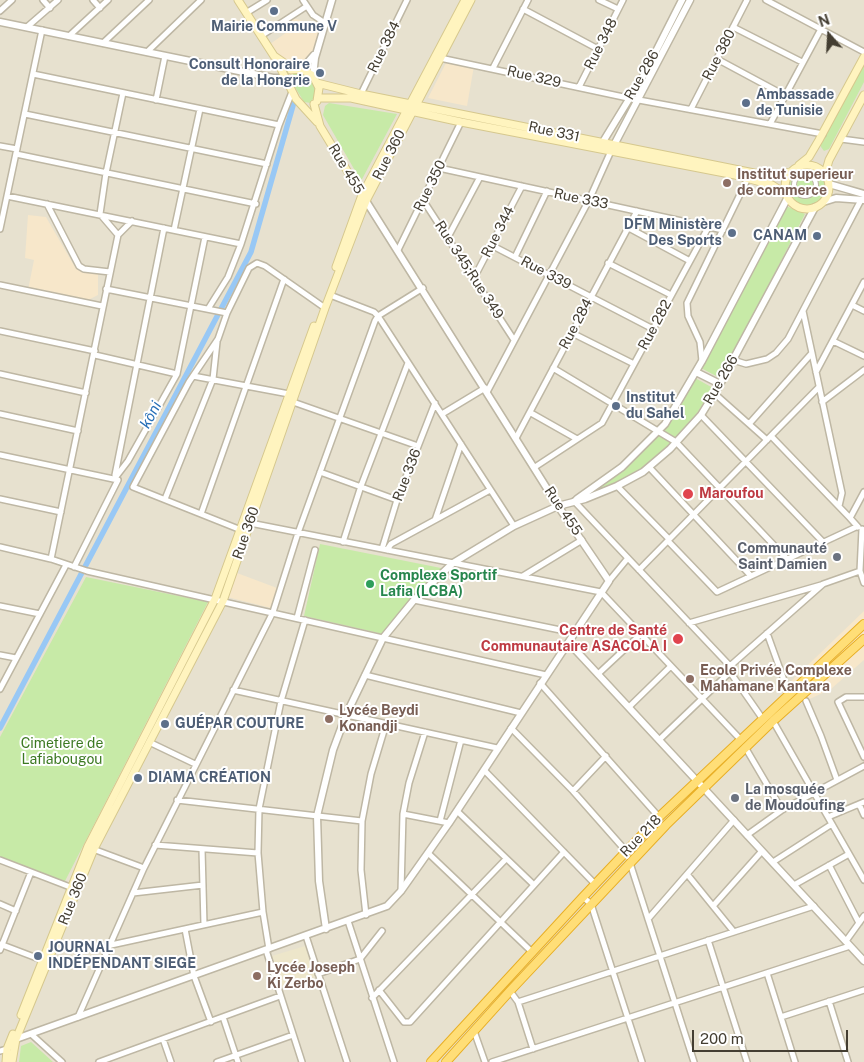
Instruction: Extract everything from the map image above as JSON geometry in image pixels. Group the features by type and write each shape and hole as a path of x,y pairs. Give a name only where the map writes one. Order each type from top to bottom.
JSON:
{"highway":[{"name":"Rue 218","path":"432,1062 583,896 659,817 696,780 864,624"},
{"name":"Rue 218","path":"446,1062 630,862 703,788 773,721 864,639"}],"main road":[{"path":"238,0 274,56 299,103 320,126"},
{"path":"411,107 465,0"},
{"name":"Rue 360","path":"12,1062 14,1038 70,887 223,601 243,530 289,394 324,307 364,198 411,107 471,0"},
{"path":"274,56 293,69 302,69"},
{"path":"787,196 785,182 790,172 809,157 864,57"},
{"path":"285,76 293,69"},
{"name":"Rue 331","path":"302,69 315,79 461,122 764,175 775,176 790,172"},
{"name":"Rue 455","path":"315,79 320,126 364,198"},
{"path":"825,174 829,160 864,95"},
{"name":"Rue 331","path":"299,103 307,106 316,101 351,98 411,107 601,146"},
{"name":"Rue 331","path":"613,148 748,178 778,188 797,207 806,209 815,207"},
{"path":"797,167 812,165 825,174 829,184 828,194 823,202 815,207"},
{"name":"Rue 360","path":"6,1062 4,1050 14,1038 91,848 215,599 243,530 250,523 324,307 364,198"}],"street":[{"path":"0,11 12,0"},
{"path":"43,0 50,8"},
{"path":"28,27 58,0"},
{"path":"93,0 100,8"},
{"path":"70,36 108,0"},
{"path":"103,43 149,0"},
{"path":"147,52 201,0"},
{"path":"246,13 268,0"},
{"path":"303,0 313,15 325,23"},
{"path":"315,79 318,50 332,0"},
{"name":"Rue 384","path":"361,94 407,0"},
{"path":"493,68 528,0"},
{"path":"599,0 618,9"},
{"name":"Rue 348","path":"579,87 623,0"},
{"name":"Rue 286","path":"601,146 644,72 682,0"},
{"path":"442,414 486,390 550,275 589,200 637,99 690,0"},
{"name":"Rue 380","path":"691,109 747,0"},
{"path":"766,0 864,52"},
{"path":"261,36 307,6"},
{"path":"524,9 598,49"},
{"path":"0,22 273,78 285,76"},
{"path":"733,27 802,62"},
{"path":"770,124 821,29"},
{"path":"0,229 42,30"},
{"path":"302,69 318,50"},
{"path":"156,100 165,56"},
{"name":"Rue 329","path":"440,58 628,98 823,134"},
{"path":"717,59 784,96"},
{"path":"33,74 279,126"},
{"path":"208,309 228,278 241,244 256,204 291,90 273,78"},
{"path":"118,235 100,214 106,173 123,93"},
{"path":"174,230 200,109"},
{"path":"25,114 268,164"},
{"name":"Rue 350","path":"398,250 461,122"},
{"path":"841,139 864,142"},
{"path":"0,146 17,152 106,173 256,204"},
{"name":"Rue 333","path":"439,168 723,230"},
{"path":"805,174 813,177 816,184 815,191 809,196 798,195 794,189 796,178 805,174"},
{"path":"448,238 480,177"},
{"path":"702,361 700,342 688,316 688,303 748,178"},
{"path":"829,184 863,198"},
{"name":"Rue 344","path":"474,278 522,186"},
{"path":"515,257 547,191"},
{"path":"7,196 241,244"},
{"name":"Rue 266","path":"574,501 622,467 659,430 696,372 787,196"},
{"name":"Rue 455","path":"364,198 423,288 558,506 609,581"},
{"path":"823,202 836,198 863,198"},
{"path":"733,360 746,364 767,359 776,354 788,339 863,198"},
{"name":"Rue 345;Rue 349","path":"424,200 514,340"},
{"path":"47,204 79,266 84,269 110,272"},
{"name":"Rue 266","path":"326,929 317,863 317,816 333,750 346,715 383,638 414,600 453,563 514,526 558,506 585,499 617,486 649,467 676,442 701,415 720,384 815,207"},
{"name":"Rue 284","path":"516,438 637,211"},
{"path":"51,559 118,235 132,221"},
{"name":"Rue 282","path":"577,439 602,423 708,226"},
{"path":"627,227 690,261"},
{"path":"74,567 118,480 115,478 164,228"},
{"path":"115,478 128,461 178,374 205,237"},
{"name":"Rue 339","path":"491,245 653,329"},
{"path":"165,500 213,379 223,312 253,265 256,263 265,266 324,307"},
{"path":"608,263 671,295"},
{"path":"201,514 284,279"},
{"path":"816,373 864,282"},
{"path":"0,285 102,306"},
{"path":"78,1017 155,845 273,612 298,533 378,316 423,288"},
{"path":"106,289 223,312"},
{"path":"330,295 374,312 378,316 514,526"},
{"path":"852,305 864,311"},
{"path":"802,311 842,493 839,506"},
{"path":"0,331 178,374"},
{"path":"572,333 634,364"},
{"path":"218,339 193,376 132,487 243,530"},
{"path":"833,340 864,356"},
{"path":"749,424 812,353"},
{"path":"343,542 361,486 408,363"},
{"path":"553,368 659,430 676,442 787,559"},
{"path":"822,402 864,370"},
{"path":"696,372 720,384"},
{"path":"0,374 86,392"},
{"path":"193,376 289,394"},
{"path":"639,570 819,387"},
{"path":"714,393 749,424 769,438 839,506 856,527 863,529 860,571 864,583"},
{"path":"293,402 418,446"},
{"name":"Rue 336","path":"384,550 397,500 435,403"},
{"path":"530,412 577,439 534,467"},
{"path":"0,414 78,431"},
{"path":"701,415 823,542"},
{"path":"435,520 461,444"},
{"path":"0,455 115,478"},
{"path":"649,467 751,576"},
{"path":"320,472 397,500"},
{"path":"617,486 717,592 856,527"},
{"path":"384,550 391,544 490,490"},
{"path":"850,518 864,492"},
{"path":"0,499 61,512"},
{"path":"574,501 730,666 730,672 762,718"},
{"path":"855,506 864,503"},
{"path":"250,523 601,592 740,739"},
{"path":"522,577 582,540"},
{"path":"0,547 51,559 87,571 546,675"},
{"path":"297,618 315,550"},
{"path":"14,1038 31,1034 387,906 401,891 449,823 601,592 628,558"},
{"path":"0,689 66,565"},
{"path":"689,623 823,584 860,571"},
{"path":"730,666 823,584"},
{"path":"414,600 575,634"},
{"path":"0,606 40,614"},
{"path":"302,1062 267,950 258,853 259,810 281,701 305,620"},
{"path":"767,633 789,694"},
{"path":"598,674 641,634"},
{"path":"569,643 864,961"},
{"path":"0,655 16,658"},
{"path":"628,707 671,666"},
{"path":"659,740 730,672"},
{"path":"365,675 520,713"},
{"path":"540,683 659,817"},
{"path":"233,690 497,748"},
{"path":"864,697 846,697 838,702 864,758"},
{"path":"806,701 837,780"},
{"path":"773,721 864,880"},
{"path":"366,915 361,870 362,821 371,774 386,724"},
{"path":"511,728 573,791 626,851"},
{"path":"401,891 403,814 409,783 425,732"},
{"path":"440,821 461,740"},
{"path":"149,742 195,764"},
{"path":"746,747 782,810"},
{"path":"573,791 606,756"},
{"path":"747,835 782,810 864,766"},
{"path":"484,770 595,884"},
{"path":"177,800 362,821"},
{"path":"828,817 861,803 864,815"},
{"path":"456,811 534,885"},
{"path":"403,814 449,823"},
{"path":"648,919 734,820"},
{"path":"773,862 832,824"},
{"path":"155,845 258,853"},
{"path":"91,848 144,868"},
{"path":"202,849 204,925"},
{"path":"713,906 762,850"},
{"path":"379,990 404,1022 410,1022 564,852"},
{"path":"428,853 532,952"},
{"path":"794,885 849,854"},
{"path":"372,998 506,859"},
{"path":"0,860 70,887"},
{"path":"630,862 694,1062"},
{"path":"829,865 859,924"},
{"path":"31,872 1,946 42,960"},
{"path":"687,874 734,932"},
{"path":"133,893 203,886"},
{"path":"583,896 591,904 641,1062"},
{"path":"0,904 16,911"},
{"path":"518,1002 814,906"},
{"path":"110,945 263,912"},
{"path":"492,1062 766,973 848,943 864,916"},
{"path":"348,921 394,1062"},
{"path":"185,929 194,976 211,1022"},
{"path":"318,974 360,959 382,931"},
{"path":"306,936 347,1062"},
{"path":"708,940 747,1062"},
{"path":"766,973 795,1062"},
{"path":"781,1017 864,990"},
{"path":"510,991 518,1002 533,1049"},
{"path":"99,1062 280,996"},
{"path":"829,1001 848,1062"},
{"path":"223,1017 238,1062"},
{"path":"474,1030 485,1062"},
{"path":"31,1034 62,1062"},
{"path":"216,1062 293,1035"},
{"path":"163,1039 171,1062"}],"shaded area":[{"path":"0,0 864,0 864,1062 0,1062"},
{"path":"292,18 321,26 311,58 300,68 286,63 270,44 290,30"},
{"path":"447,61 474,66 467,106 428,98"},
{"path":"28,215 46,217 76,269 98,273 98,295 86,301 28,290 34,260 25,258"},
{"path":"237,573 277,588 271,608 227,597"},
{"path":"864,611 864,660 831,689 799,704 792,700 786,686"},
{"path":"305,946 315,977 282,987 272,956"}],"green space":[{"path":"864,63 864,82 829,149 824,151 821,144"},
{"path":"294,72 306,74 310,77 316,92 311,103 304,102 290,79"},
{"path":"329,103 397,114 361,181 323,115 325,106"},
{"path":"807,170 814,171 820,175 824,181 824,195 820,201 814,205 807,206 800,205 794,201 790,195 789,188 790,181 794,175 800,171"},
{"path":"786,206 805,214 738,345 721,376 718,377 701,368"},
{"path":"695,378 713,388 692,421 673,442 642,469 628,478 586,495 617,473 666,424"},
{"name":"Complexe Sportif Lafia (LCBA)","path":"320,544 446,569 383,634 304,616"},
{"name":"Cimetiere de Lafiabougou","path":"86,577 208,602 64,883 0,857 0,737"},
{"path":"31,1042 53,1062 19,1062 21,1046"}],"waterway":[{"name":"kôni","path":"0,728 251,252 294,102"}],"place":[{"name":"Mairie Commune V","path":"274,11"},
{"name":"Consult Honoraire de la Hongrie","path":"320,73"},
{"name":"Ambassade de Tunisie","path":"746,103"},
{"name":"Institut superieur de commerce","path":"727,183"},
{"name":"DFM Ministère Des Sports","path":"732,233"},
{"name":"CANAM","path":"817,236"},
{"name":"Institut du Sahel","path":"616,406"},
{"name":"Maroufou","path":"688,494"},
{"name":"Communauté Saint Damien","path":"837,557"},
{"name":"Complexe Sportif Lafia (LCBA)","path":"370,584"},
{"name":"Centre de Santé Communautaire ASACOLA I","path":"678,639"},
{"name":"Ecole Privée Complexe Mahamane Kantara","path":"690,679"},
{"name":"Lycée Beydi Konandji","path":"329,719"},
{"name":"GUÉPAR COUTURE","path":"165,724"},
{"name":"DIAMA CRÉATION","path":"138,778"},
{"name":"La mosquée de Moudoufing","path":"735,798"},
{"name":"JOURNAL INDÉPENDANT SIEGE","path":"38,956"},
{"name":"Lycée Joseph Ki Zerbo","path":"257,976"}]}
